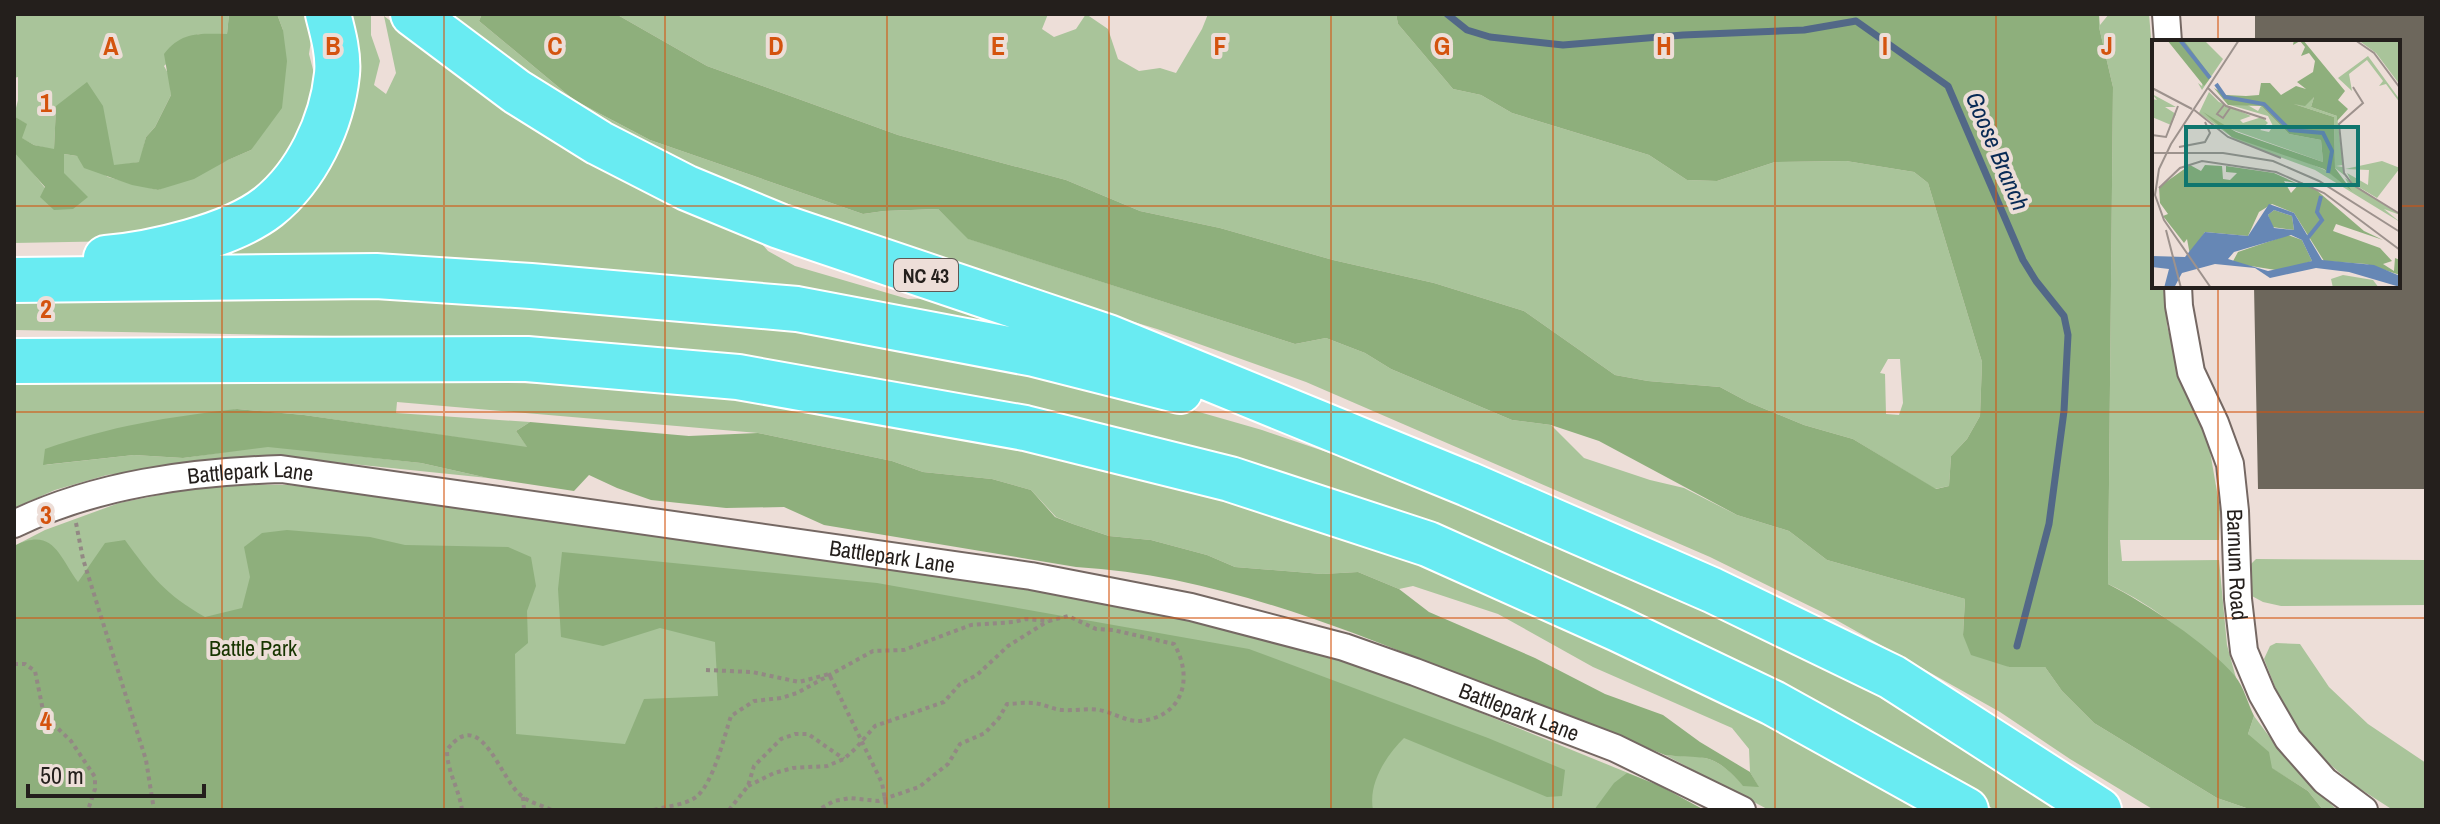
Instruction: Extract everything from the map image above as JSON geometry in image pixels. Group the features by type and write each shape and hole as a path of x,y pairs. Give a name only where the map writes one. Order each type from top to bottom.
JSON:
{"highway":[{"path":"14,265 118,257 174,246 223,231 267,208 293,181 315,150 328,113 337,73 334,34 328,14"},
{"name":"NC 43","path":"413,14 517,92 599,143 687,188 779,226 1108,337 1468,484"},
{"path":"14,280 376,276 797,309 1034,354 1228,403 1468,484 1712,590 1880,670 2099,810"},
{"path":"14,361 527,359 738,377 1025,428 1230,479 1428,544 1773,703 1966,810"}],"street":[{"path":"2166,14 2168,40"},
{"name":"Barnum Road","path":"2178,288 2191,372 2230,464 2244,651 2262,694 2288,739 2325,781 2364,810"},
{"name":"Battlepark Lane","path":"14,524 43,510 107,490 221,471 281,469 1062,581 1191,607 1344,647 1615,748 1742,810"}],"path":[{"path":"72,501 83,559 146,760 154,810"},
{"path":"748,786 784,770 827,766 844,759 875,726 944,702 960,684 977,675 1008,646 1049,621 1068,616 1096,629 1174,644 1184,669 1185,685 1177,705 1165,714 1138,721 1099,710 1060,710 1033,703 1007,704 985,733 960,744 948,764 919,787 885,800 850,798 834,801 818,810"},
{"path":"654,810 699,796 712,771 731,716 754,701 797,693 873,651 904,650 971,625 1026,619 1049,621"},
{"path":"14,664 25,664 35,671 44,715 71,741 95,777 95,789 88,810"},
{"path":"706,670 752,672 799,682 829,674"},
{"path":"829,674 882,783 887,810"},
{"path":"729,810 748,786 754,766 781,739 808,734 844,759"},
{"path":"462,810 457,786 451,777 447,750 456,739 469,735 482,739 508,782 523,797 552,810"},
{"path":"523,797 524,810"}],"green space":[{"path":"14,14 229,14 227,34 198,34 164,66 170,77 171,95 155,127 146,137 140,162 114,166 56,106 54,150 21,138 26,124 14,116 18,77 14,78"},
{"path":"229,14 277,14 283,30 287,61 282,108 251,150 194,179 158,190 132,185 84,168 77,156 64,154 64,173 88,197 73,209 54,210 40,197 45,187 14,152 14,116 27,124 22,138 34,145 54,149 56,106 87,82 103,106 114,165 139,162 146,137 155,127 171,95 164,54 185,38 200,34 227,34"},
{"path":"277,14 315,14 309,54 319,93 293,156 239,206 123,241 14,243 14,152 45,188 64,173 64,154 77,156 108,177 158,190 251,150 283,30"},
{"path":"347,14 371,14 371,35 380,61 374,85 386,94 396,73 384,16 477,87 745,224 768,251 795,266 908,299 937,298 990,306 986,324 189,256 268,216"},
{"path":"438,14 482,14 479,21 574,100 650,140 863,214 938,209 969,239 1295,344 1326,338 1512,420 1551,425 1584,458 1684,488 1737,515 1789,531 1827,560 1965,599 1963,635 2009,667 2045,667 2062,691 2094,723 2217,798 2252,810 2154,810 2000,712 1822,612 1710,557 1306,382 1157,329 849,235 635,149"},
{"path":"482,14 616,14 707,66 898,135 1066,180 1140,211 1220,228 1333,260 1434,283 1524,311 1615,375 1720,387 1804,425 1853,439 1936,489 1949,486 1951,456 1967,439 1980,416 1982,362 1928,183 1914,172 1846,161 1775,162 1717,181 1687,180 1649,155 1512,113 1481,95 1453,89 1398,24 1396,14 2099,14 2099,27 2113,87 2108,584 2176,625 2223,663 2238,680 2254,716 2248,734 2269,752 2272,768 2308,791 2323,810 2252,810 2217,798 2094,723 2062,691 2045,667 2009,667 1971,655 1963,635 1965,599 1827,560 1789,531 1737,515 1599,441 1551,425 1512,420 1326,338 1295,344 968,239 938,209 863,214 650,140 574,100 479,21"},
{"path":"616,14 1048,14 1042,29 1054,37 1076,29 1086,14 1108,29 1118,59 1139,71 1160,68 1176,73 1208,14 1396,14 1398,24 1453,89 1481,95 1512,113 1649,155 1687,180 1717,181 1775,162 1846,161 1914,172 1928,183 1982,362 1980,416 1967,439 1951,456 1949,486 1935,489 1853,439 1804,425 1720,387 1615,375 1524,311 1434,283 1333,260 1220,228 1140,211 1066,180 898,135 707,66","holes":["1888,359 1900,359 1903,403 1899,415 1886,414 1885,374 1880,373"]},
{"path":"2099,14 2100,25 2109,14 2149,14 2152,49 2152,288 2165,288 2167,326 2181,377 2207,434 2220,509 2219,540 2120,540 2122,561 2219,560 2227,645 2236,678 2176,626 2108,584 2113,87 2099,27"},
{"path":"356,294 690,312 1084,379 1262,430 1385,472 1804,653 2002,769 2063,810 1995,810 1934,771 1335,499 441,338 14,330 14,301"},
{"path":"269,380 582,384 763,399 886,416 1140,473 1380,546 1642,655 1931,810 1769,810 1665,755 1711,760 1743,785 1758,786 1750,772 1749,749 1732,728 1593,667 1498,614 1413,586 1399,589 1358,572 1322,574 1235,567 1207,555 1151,540 1109,536 1073,524 1056,517 1031,490 992,479 923,472 892,461 758,433 397,402 396,413 530,422 516,431 528,448 304,415 237,409 44,465 134,455 183,458 267,446 421,463 488,478 274,456 107,475 55,490 14,508 14,385"},
{"path":"237,409 304,415 527,447 516,431 530,422 689,436 758,433 892,461 923,472 992,479 1031,490 1055,517 1109,536 1151,540 1207,555 1235,567 1322,574 1358,572 1399,589 1429,612 1535,658 1605,694 1663,715 1750,772 1759,787 1743,786 1726,769 1711,760 1665,755 1302,615 1168,579 1076,567 824,525 784,507 726,508 651,500 589,475 574,491 488,478 421,463 268,447 183,458 134,455 43,465 45,449 93,434 140,423"},
{"name":"Battle Park","path":"214,484 288,485 357,491 1026,588 1215,625 1386,674 1660,786 1704,810 14,810 14,546 45,530 119,503"},
{"name":"Battle Park","path":"287,530 370,537 405,545 508,547 531,557 536,586 527,611 528,643 515,654 516,734 625,744 644,699 718,696 715,642 660,628 603,646 561,637 558,589 562,552 877,583 1249,649 1565,770 1562,796 1547,797 1404,738 1391,753 1376,780 1373,810 14,810 14,546 27,541 46,542 60,554 78,582 105,543 125,540 160,584 205,617 242,608 250,577 244,547 262,533"},
{"path":"2256,559 2426,560 2426,605 2281,606 2263,602 2250,595 2248,567"},
{"path":"2276,643 2300,644 2329,687 2368,724 2426,763 2426,810 2393,810 2354,785 2318,754 2285,712 2264,659 2270,646"},
{"path":"2254,716 2286,759 2337,810 2323,810 2308,791 2271,768 2248,734"},
{"path":"1627,773 1660,786 1704,810 1594,810 1614,783"}],"building":[{"path":"2255,14 2426,14 2426,489 2258,489 2254,288 2400,288 2400,40 2255,40"}],"waterway":[{"name":"Goose Branch","path":"1447,14 1467,30 1490,37 1563,45 1683,35 1804,30 1856,21 1948,86 2023,260 2064,316 2068,335 2064,411 2049,524 2017,646"}]}
